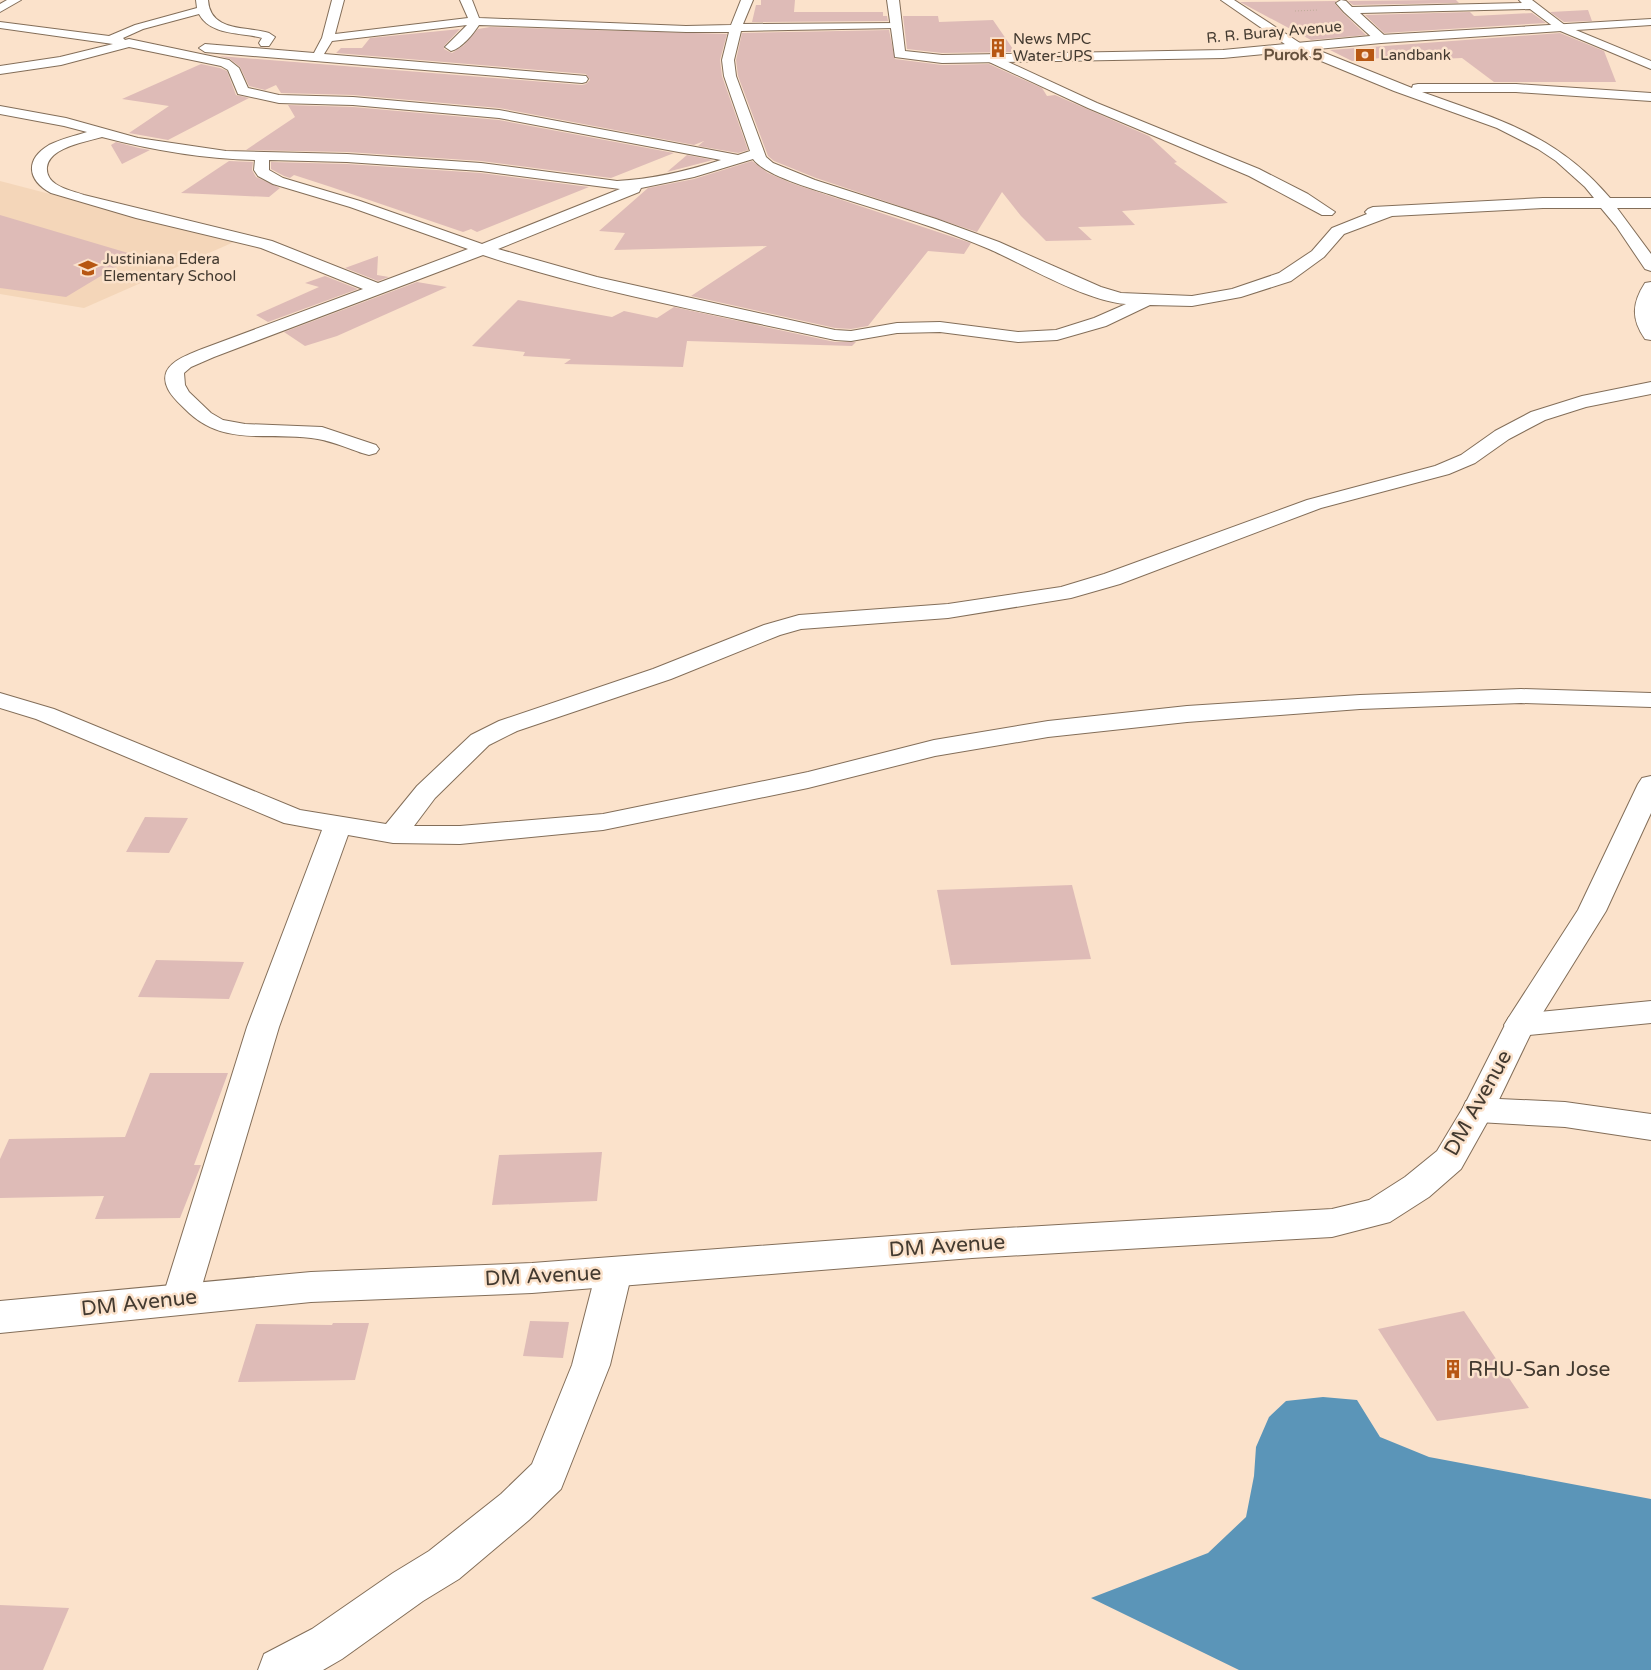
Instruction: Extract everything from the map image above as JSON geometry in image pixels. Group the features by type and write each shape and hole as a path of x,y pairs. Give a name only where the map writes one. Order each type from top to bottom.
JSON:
{"street":[{"path":"0,9 15,0"},
{"path":"316,56 328,38 338,0"},
{"path":"451,47 473,27 475,21 466,0"},
{"path":"747,0 736,27 728,60 729,69 760,159 768,166 792,176 977,239 1095,291 1120,298 1192,301 1235,293 1285,277 1318,254 1338,231 1390,211"},
{"path":"328,38 475,21 686,28 894,25 893,0"},
{"path":"1227,0 1296,46 1399,88 1502,125 1543,146 1561,158 1590,184 1641,249 1651,266"},
{"path":"1338,0 1381,39"},
{"path":"1348,10 1528,3 1562,28 1651,65"},
{"path":"109,40 139,26 202,5 207,18 224,29 258,33 269,37 256,52"},
{"name":"R. R. Buray Avenue","path":"894,25 899,54 935,59 1223,54 1381,39 1651,22"},
{"path":"0,25 62,32 129,43 224,63 233,68 243,91 264,97 353,101 499,114 738,159"},
{"path":"0,70 61,60 129,43 316,56 582,79"},
{"path":"991,58 1075,99 1210,152 1269,178 1328,212 1338,231"},
{"path":"1399,88 1516,88 1651,97"},
{"path":"0,110 66,122 137,142 226,155 347,158 481,168 600,184 647,184"},
{"path":"103,132 64,144 49,152 42,158 39,175 41,181 60,192 251,241 304,258 378,289"},
{"path":"370,449 322,434 301,431 249,431 216,423 205,418 180,394 174,381 176,371 185,363 647,184 758,153"},
{"path":"263,156 260,165 261,171 272,179 355,204 524,263 596,282 835,335 851,336 897,328 940,327 1018,337 1057,335 1100,322 1147,300"},
{"path":"1328,212 1390,211 1543,203 1651,203"},
{"path":"1651,287 1641,306 1644,320 1651,334"},
{"path":"393,834 426,792 480,740 508,726 662,674 772,630 806,621 948,611 1063,593 1120,576 1314,504 1442,470 1468,459 1502,435 1538,416 1582,402 1651,388"},
{"path":"0,700 45,714 294,817 393,834 460,835 603,822 666,811 808,780 934,748 1048,729 1187,714 1360,702 1520,696 1651,700"},
{"name":"DM Avenue","path":"0,1317 311,1287 532,1278 972,1244 1332,1222 1378,1212 1417,1187 1449,1160 1478,1110 1520,1025 1592,911 1651,784"},
{"path":"180,1300 263,1027 338,825"},
{"path":"1520,1025 1651,1012"},
{"path":"1478,1110 1556,1113 1618,1120 1651,1128"},
{"path":"280,1670 327,1644 408,1587 444,1565 515,1508 547,1476 592,1364 614,1272"}],"shaded area":[{"name":"Justiniana Edera Elementary School","path":"0,181 234,242 84,308 0,294"}],"water":[{"path":"1323,1397 1357,1400 1380,1437 1429,1457 1651,1499 1651,1670 1239,1670 1091,1598 1208,1553 1246,1517 1254,1476 1256,1447 1269,1417 1286,1401"}],"building":[{"path":"761,0 795,0 794,12 883,12 883,16 887,16 888,21 752,22 756,5 761,5"},
{"path":"1456,0 1459,3 1353,5 1348,1"},
{"path":"1336,1 1335,4 1366,35 1311,40 1240,2"},
{"path":"1588,10 1592,21 1564,22 1550,12"},
{"path":"1470,12 1474,16 1532,13 1546,23 1384,33 1365,15"},
{"path":"903,16 938,16 939,22 993,20 1015,52 942,53 907,49"},
{"path":"490,27 727,34 720,60 722,76 748,150 738,153 698,146 704,141 694,145 499,108 353,95 281,93 276,85 265,90 249,86 240,67 230,59 219,56 582,85 590,80 586,74 336,53 341,48 362,48 370,38 460,29 444,46 444,49 452,53 464,45 478,29"},
{"path":"889,30 895,59 942,65 989,64 1042,88 1047,96 1055,95 1149,136 1177,162 1174,163 1228,203 1122,211 1135,225 1078,227 1092,240 1046,241 1021,216 1002,192 977,232 816,178 774,161 768,156 738,76 736,60 742,33"},
{"path":"1560,33 1604,51 1616,82 1494,82 1462,58 1415,60 1409,55 1352,61 1330,50"},
{"path":"201,64 227,71 236,95 249,98 168,140 129,133 169,106 122,99"},
{"path":"288,105 353,107 499,120 674,153 611,178 481,161 347,152 246,150 295,117"},
{"path":"116,142 150,150 122,164 111,145"},
{"path":"687,155 713,160 667,172"},
{"path":"229,161 253,162 252,170 256,177 280,188 269,197 181,193"},
{"path":"752,161 768,173 791,183 971,243 964,254 928,251 868,326 851,329 835,328 691,296 767,246 614,250 625,233 599,231 648,188 694,179"},
{"path":"271,162 347,164 481,173 589,187 477,232 471,229 463,232 294,175 290,178 284,176 271,169"},
{"path":"0,215 128,253 120,258 129,259 66,297 0,288"},
{"path":"378,256 377,275 389,277 378,281 345,268"},
{"path":"325,276 358,289 268,322 256,315 319,287 305,283"},
{"path":"417,282 447,287 337,336 305,346 284,332"},
{"path":"518,300 612,317 624,311 657,318 674,307 835,342 856,342 852,346 687,341 683,367 564,364 571,359 523,356 525,352 472,346"},
{"path":"145,817 188,818 169,853 126,852"},
{"path":"1072,885 1091,959 951,965 937,890"},
{"path":"156,960 244,962 229,999 138,997"},
{"path":"150,1073 228,1073 194,1165 201,1165 180,1218 95,1219 104,1196 0,1198 0,1159 9,1139 125,1137"},
{"path":"602,1152 597,1201 492,1205 499,1155"},
{"name":"RHU-San Jose","path":"1464,1311 1529,1408 1437,1421 1378,1329"},
{"path":"530,1321 569,1322 563,1358 523,1356"},
{"path":"333,1323 369,1323 355,1380 238,1382 256,1324 332,1325"},
{"path":"0,1605 69,1608 43,1670 0,1670"}],"place":[{"name":"News MPC Water-UPS","path":"998,48"},
{"name":"Landbank","path":"1365,55"},
{"name":"Justiniana Edera Elementary School","path":"88,268"},
{"name":"RHU-San Jose","path":"1453,1369"}],"district":[{"name":"Purok 5","path":"1293,55"}]}
